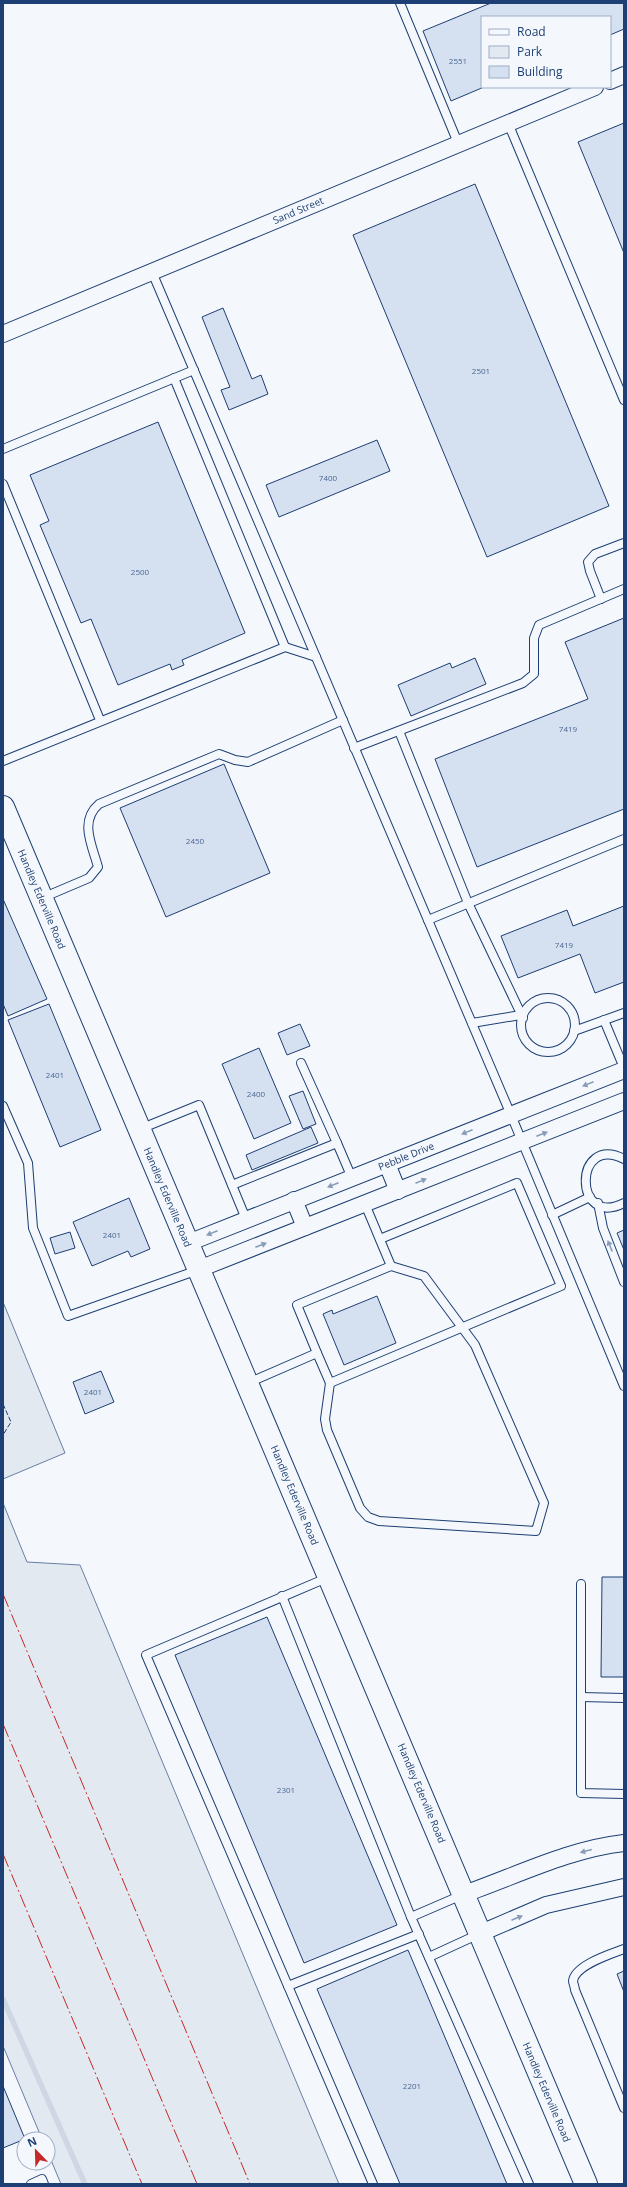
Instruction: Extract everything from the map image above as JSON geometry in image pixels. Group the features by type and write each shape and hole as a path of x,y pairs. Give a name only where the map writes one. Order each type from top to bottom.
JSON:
{"main road":[{"name":"Handley Ederville Road","path":"3,806 8,835 42,898 586,2184"}],"street":[{"path":"611,81 624,75"},
{"name":"Sand Street","path":"3,334 593,88"},
{"name":"Pebble Drive","path":"188,1243 624,1069"},
{"path":"199,1269 624,1101"},
{"path":"387,1164 398,1190"},
{"path":"294,1200 305,1228"},
{"path":"464,1894 566,1857 624,1843"},
{"path":"481,1933 546,1905 624,1887"}],"lane":[{"path":"400,3 458,143"},
{"path":"508,123 624,400"},
{"path":"152,272 511,1115 624,1386"},
{"path":"3,448 194,370"},
{"path":"174,378 285,647"},
{"path":"3,484 100,720"},
{"path":"601,599 590,572 588,562 595,554 624,543"},
{"path":"354,748 523,684 534,674 534,638 539,625 624,589"},
{"path":"3,761 100,720 285,647 316,657"},
{"path":"42,898 89,878 98,866 87,827 91,810 99,804 218,754 235,760 248,762 343,720"},
{"path":"399,731 468,903 522,1016 523,1034 527,1042 541,1051 550,1052 565,1046 571,1039 575,1023 569,1008 555,999 539,1000 532,1004 522,1016 472,1023"},
{"path":"428,920 624,839"},
{"path":"574,1031 624,1012"},
{"path":"604,1020 624,1069"},
{"path":"301,1063 352,1178"},
{"path":"139,1129 199,1105 246,1219"},
{"path":"3,1106 28,1163 33,1228 68,1316 199,1269"},
{"path":"232,1185 337,1144"},
{"path":"624,1159 610,1155 602,1156 589,1166 584,1182 590,1197 598,1203 611,1207 624,1203"},
{"path":"330,1383 561,1286 517,1183 380,1239"},
{"path":"552,1215 590,1197"},
{"path":"598,1203 603,1228 624,1282"},
{"path":"365,1204 391,1266"},
{"path":"391,1266 424,1276 475,1345 544,1503 536,1531 379,1521 368,1517 360,1508 327,1430 325,1419 330,1383 297,1306 391,1266"},
{"path":"247,1383 317,1353"},
{"path":"330,1576 146,1655 373,2184"},
{"path":"582,1584 581,1793 624,1794"},
{"path":"282,1596 411,1917 529,2184"},
{"path":"581,1697 624,1698"},
{"path":"411,1917 464,1894"},
{"path":"429,1957 481,1933"},
{"path":"288,1986 419,1934"},
{"path":"624,1949 589,1964 578,1971 573,1980 575,1990 624,2108"},
{"path":"31,2184 42,2179 44,2184"}],"green space":[{"path":"3,1302 65,1453 3,1479"},
{"path":"3,1503 27,1562 80,1565 339,2184 61,2184 56,2171 56,2131 39,2131 3,2046"}],"building":[{"path":"491,3 624,3 624,29 611,35 611,16 481,16 482,88 451,101 423,31"},
{"path":"624,123 624,253 578,142"},
{"path":"475,184 609,506 487,557 353,235"},
{"path":"223,308 252,379 261,375 268,394 229,410 221,390 230,387 202,317"},
{"path":"158,422 245,633 182,660 184,665 172,670 170,664 118,685 91,619 81,623 40,525 49,521 30,475"},
{"path":"377,440 390,471 279,517 266,485"},
{"path":"624,618 624,809 477,867 435,759 588,699 565,642"},
{"path":"475,658 486,684 411,716 398,685 450,663 452,668"},
{"path":"224,764 270,873 166,917 120,808"},
{"path":"3,899 47,999 8,1016 3,1004"},
{"path":"624,906 624,982 595,993 580,954 518,978 501,936 567,910 573,926"},
{"path":"49,1004 101,1130 60,1147 8,1020"},
{"path":"300,1024 310,1046 287,1055 278,1033"},
{"path":"259,1048 291,1123 254,1139 222,1064"},
{"path":"303,1091 316,1124 303,1129 289,1096"},
{"path":"311,1127 318,1143 252,1170 246,1155"},
{"path":"129,1198 150,1249 131,1257 128,1251 92,1266 73,1222"},
{"path":"624,1230 624,1250 617,1233"},
{"path":"70,1232 75,1248 55,1254 50,1238"},
{"path":"377,1296 396,1343 344,1365 323,1314 332,1310 333,1314"},
{"path":"101,1371 114,1402 85,1414 73,1382"},
{"path":"602,1577 624,1577 624,1677 601,1677"},
{"path":"267,1617 397,1925 304,1963 175,1655"},
{"path":"408,1950 507,2184 400,2184 317,1989"},
{"path":"624,1971 624,1992 617,1974"},
{"path":"3,2086 22,2131 16,2131 16,2143 3,2148"}],"waterway":[{"path":"3,1999 85,2184"}],"fence":[{"path":"3,1404 11,1422 3,1435"}],"power":[{"path":"3,1594 250,2184"},
{"path":"3,1724 197,2184"},
{"path":"3,1854 142,2184"}]}
